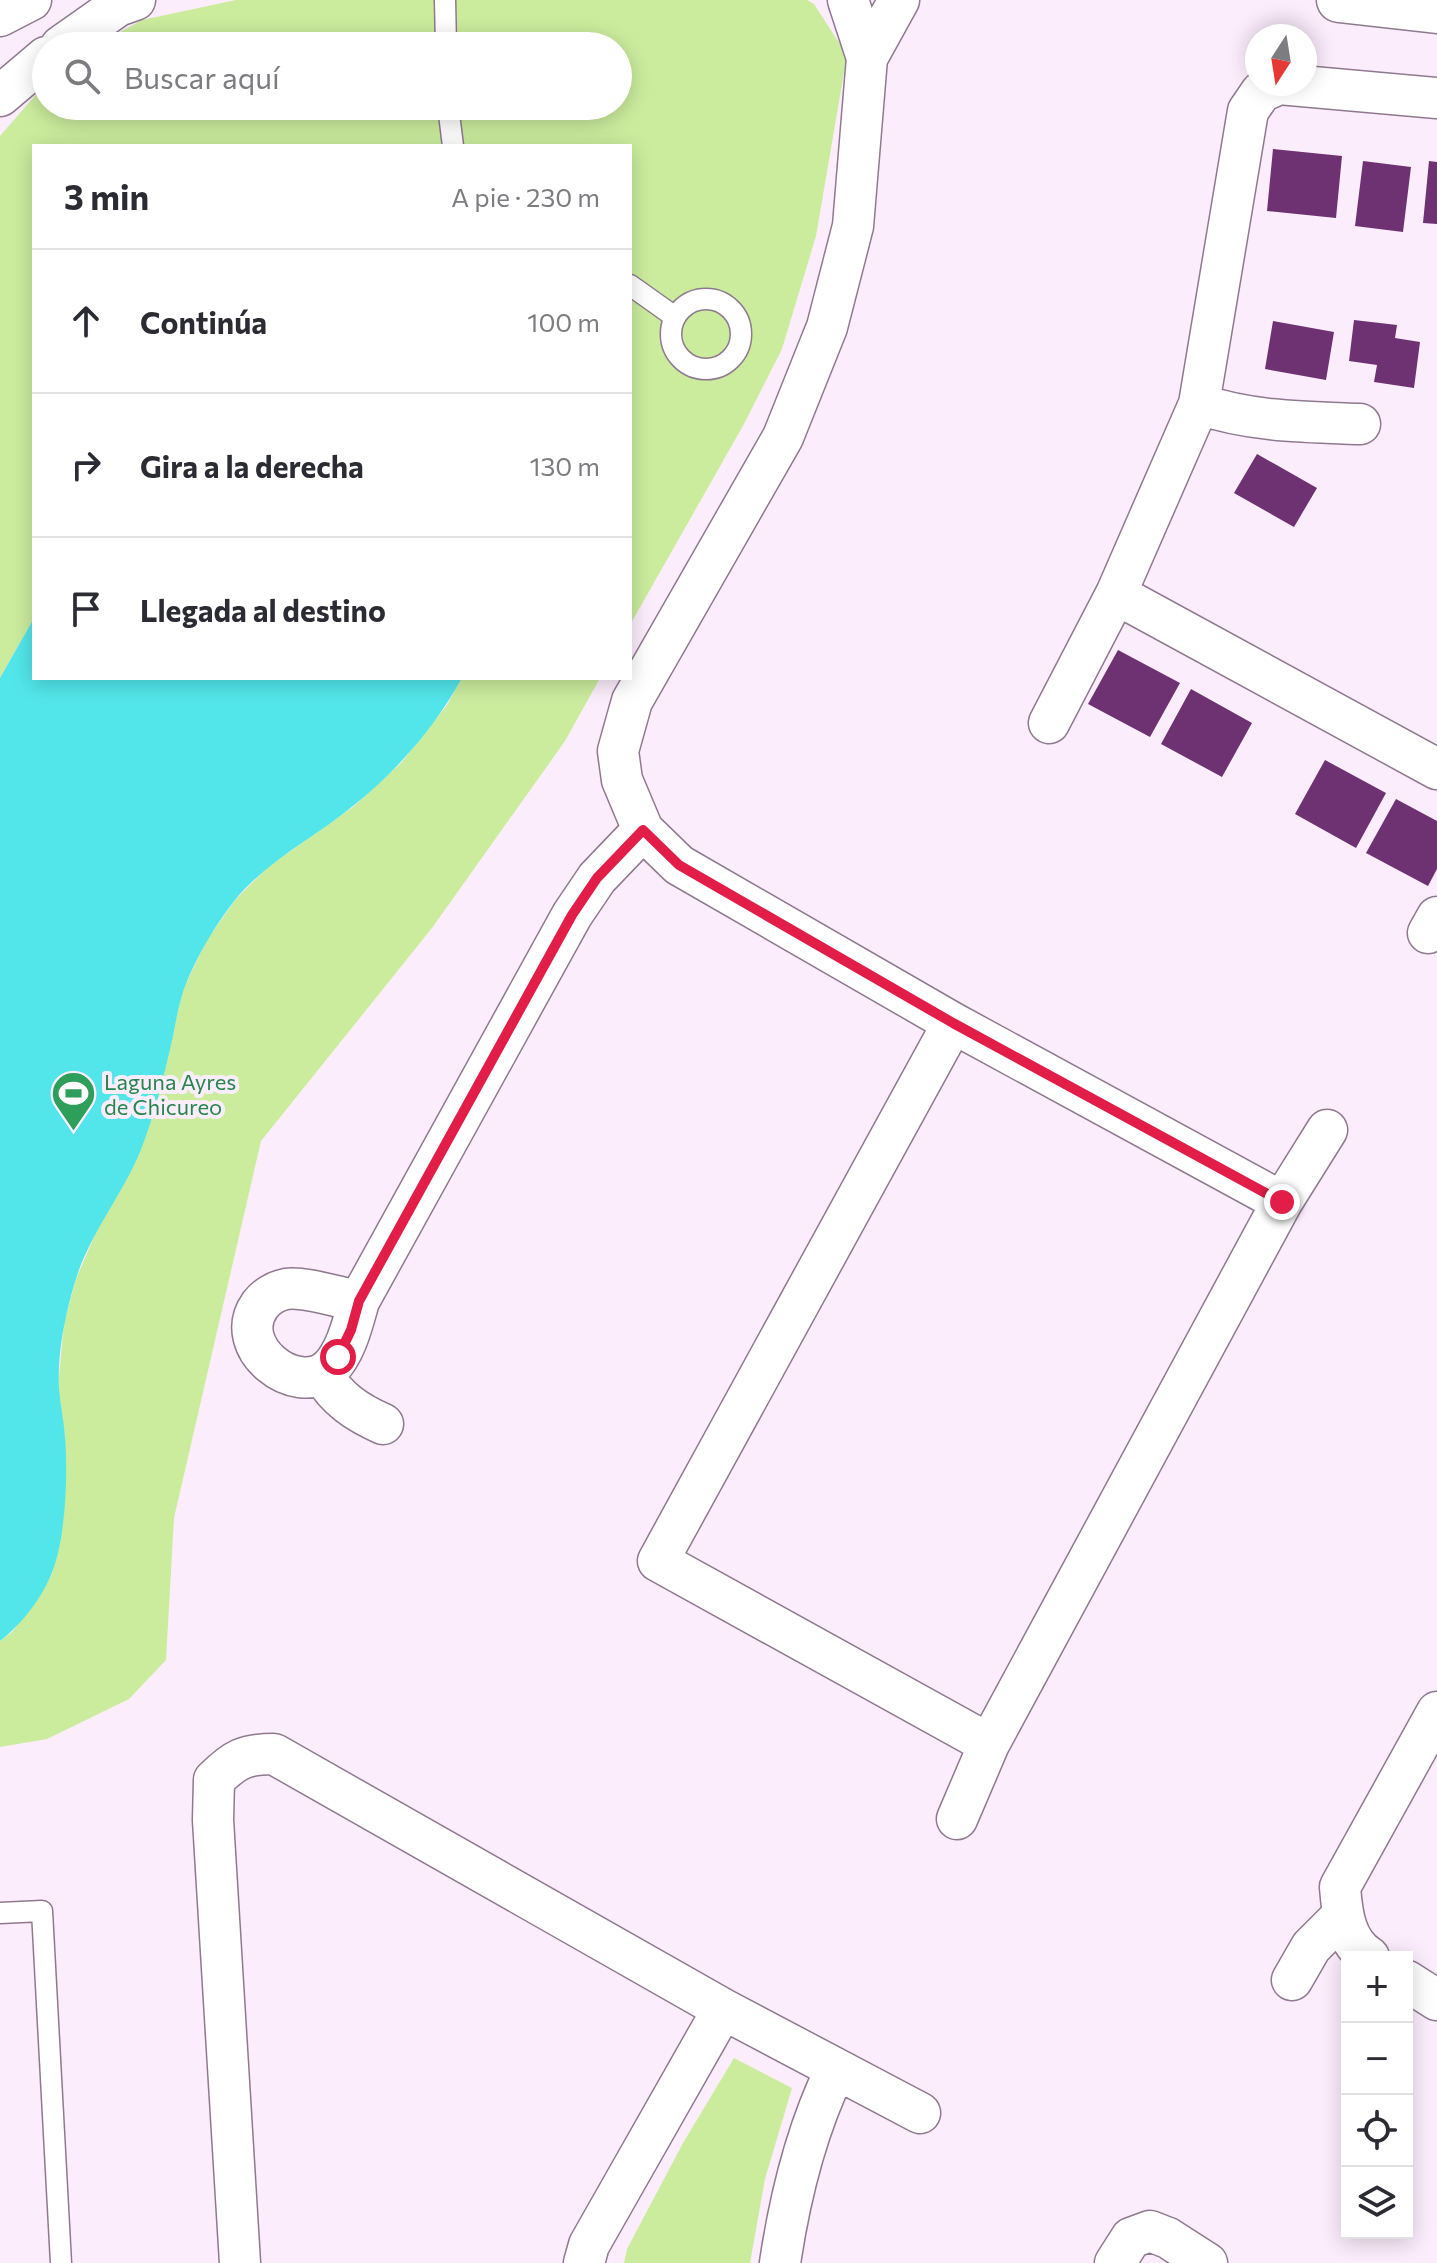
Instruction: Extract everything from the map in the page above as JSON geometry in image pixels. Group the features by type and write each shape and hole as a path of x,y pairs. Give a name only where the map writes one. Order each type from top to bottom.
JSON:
{"street":[{"path":"0,16 31,0"},
{"path":"81,32 118,6 135,0"},
{"path":"848,0 867,58 853,226 827,327 783,437 632,701 618,751 622,780 643,830 679,865 953,1023 1282,1202"},
{"path":"867,58 899,0"},
{"path":"1352,0 1437,11"},
{"path":"0,96 32,69"},
{"path":"1049,723 1116,594 1199,404 1248,111 1261,92 1279,84 1437,98"},
{"path":"1199,404 1245,418 1360,424"},
{"path":"1116,594 1437,769"},
{"path":"359,1301 289,1288 277,1292 259,1307 253,1319 255,1344 272,1365 297,1376 311,1377 332,1367 351,1330 359,1301 572,915 597,878 643,830"},
{"path":"953,1023 658,1561 989,1744"},
{"path":"957,1819 989,1744 1282,1202 1327,1130"},
{"path":"322,1374 349,1406 383,1424"},
{"path":"1359,1951 1342,1916 1340,1887 1437,1712"},
{"path":"240,2263 213,1820 214,1780 230,1765 249,1754 274,1754 723,2009 920,2113"},
{"path":"1292,1980 1311,1947 1342,1916"},
{"path":"1413,1985 1437,2000"},
{"path":"584,2263 589,2245 723,2009"},
{"path":"780,2263 789,2205 818,2105 836,2069"},
{"path":"1115,2263 1131,2238 1150,2231 1168,2238 1207,2263"}],"lane":[{"path":"445,0 446,32"},
{"path":"450,120 453,144"},
{"path":"632,286 675,317"},
{"path":"0,1913 42,1911 61,2263"}],"green space":[{"path":"236,0 807,0 814,4 847,55 816,236 782,349 744,424 632,621 632,144 32,144 32,622 0,678 0,136 32,99 32,120 632,120 632,32 120,32 142,20"},
{"path":"461,680 599,680 565,741 432,928 261,1141 174,1518 166,1660 129,1699 47,1739 0,1747 0,1641 12,1632 33,1605 52,1574 63,1524 65,1438 58,1387 64,1323 76,1279 97,1230 140,1151 153,1115 183,990 206,941 236,899 268,867 353,807 401,763 447,705"},
{"path":"734,2058 792,2088 765,2179 750,2263 624,2263 627,2249 683,2143"}],"water":[{"name":"Laguna Ayres de Chicureo","path":"32,622 32,680 461,680 427,731 385,778 248,886 220,921 194,965 182,995 163,1080 145,1138 132,1169 88,1248 68,1308 59,1376 66,1488 56,1561 36,1602 0,1641 0,678"}],"building":[{"path":"1273,149 1342,156 1336,218 1267,211"},
{"path":"1363,161 1411,167 1403,232 1355,226"},
{"path":"1429,161 1437,162 1437,224 1423,223"},
{"path":"1354,320 1397,325 1395,338 1420,342 1414,388 1374,382 1377,365 1349,361"},
{"path":"1273,321 1334,332 1326,380 1265,369"},
{"path":"1257,454 1317,488 1294,527 1234,493"},
{"path":"1118,650 1180,683 1150,737 1088,704"},
{"path":"1191,689 1252,723 1222,777 1161,744"},
{"path":"1325,760 1386,793 1356,848 1295,814"},
{"path":"1396,799 1437,821 1437,869 1428,886 1366,853"}],"place":[{"name":"Laguna Ayres de Chicureo","path":"73,1133"}],"route":[{"path":"338,1357 351,1330 359,1301 572,915 597,878 643,830 679,865 953,1023 1282,1202"}]}
